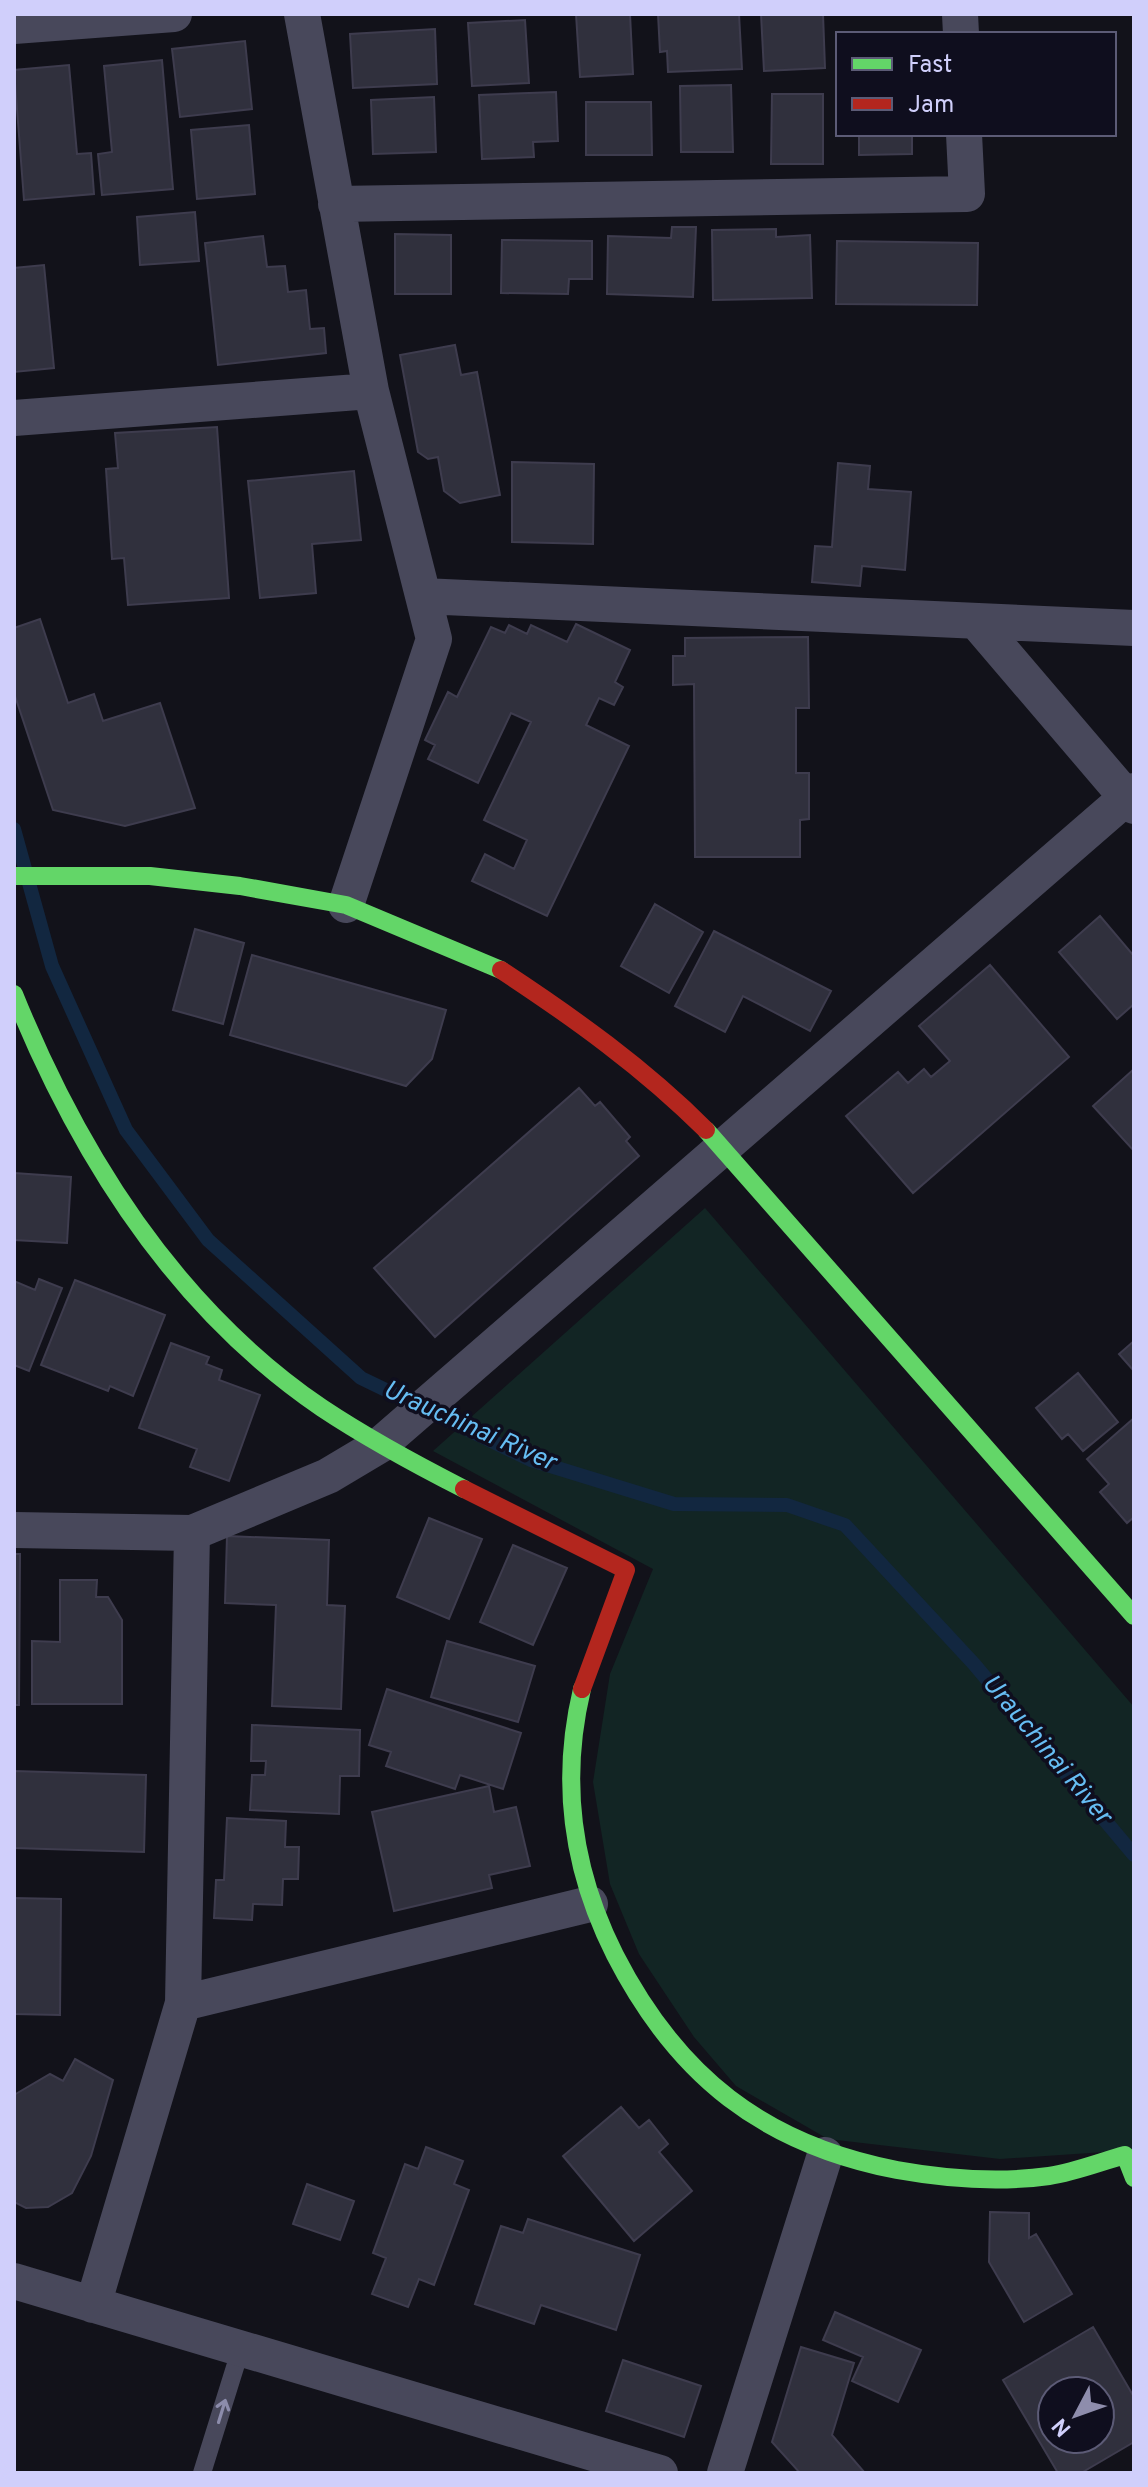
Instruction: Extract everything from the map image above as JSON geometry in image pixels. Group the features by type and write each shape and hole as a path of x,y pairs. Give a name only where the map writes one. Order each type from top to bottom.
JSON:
{"street":[{"path":"14,26 174,14"},
{"path":"302,14 371,391 434,639 346,905"},
{"path":"336,204 967,194 964,136"},
{"path":"14,418 371,391"},
{"path":"423,596 1134,628"},
{"path":"14,1530 192,1533 328,1476 390,1437 722,1145 1131,798 976,621"},
{"path":"14,876 150,876 240,886 346,905 499,969 575,1018 672,1096 722,1145 1129,1600"},
{"path":"14,994 31,1040 82,1143 150,1245 247,1347 390,1437 626,1570 580,1691 574,1732 572,1805 578,1859 590,1904 630,1984 663,2033 704,2081 790,2141 825,2155 954,2179 1009,2180 1053,2175 1125,2155 1134,2178"},
{"path":"93,2305 183,2003 192,1533"},
{"path":"183,2003 590,1904"},
{"path":"725,2473 825,2155"},
{"path":"14,2281 660,2473"}],"lane":[{"path":"202,2473 241,2348"}],"green space":[{"path":"705,1208 1134,1707 1134,2150 1000,2159 828,2139 736,2086 694,2037 639,1954 610,1884 593,1782 610,1674 653,1569 433,1451"}],"building":[{"path":"576,14 630,14 633,74 580,77"},
{"path":"658,14 739,14 742,69 668,72 667,51 660,52"},
{"path":"761,14 823,14 825,68 764,71"},
{"path":"525,20 529,83 472,86 468,23"},
{"path":"435,29 437,84 353,88 350,34"},
{"path":"245,41 252,109 180,117 172,49"},
{"path":"162,60 173,189 102,195 98,154 112,152 104,66"},
{"path":"69,65 77,154 91,153 94,194 24,200 14,70"},
{"path":"731,85 733,152 681,152 680,86"},
{"path":"556,92 558,141 533,142 534,157 482,159 479,95"},
{"path":"772,94 823,94 823,164 771,164"},
{"path":"434,97 436,152 373,154 371,100"},
{"path":"586,102 651,102 652,155 586,155"},
{"path":"249,125 255,194 197,199 191,130"},
{"path":"859,136 912,136 912,154 859,155"},
{"path":"195,212 199,261 140,265 137,217"},
{"path":"672,227 696,227 693,297 607,294 608,236 671,238"},
{"path":"776,229 776,237 810,235 812,298 713,300 712,230"},
{"path":"395,234 451,235 451,294 395,294"},
{"path":"263,236 267,267 285,266 288,292 306,290 310,329 324,328 326,353 218,365 205,243"},
{"path":"502,240 592,241 592,279 569,279 568,294 501,293"},
{"path":"837,241 978,243 977,305 836,304"},
{"path":"44,265 54,368 14,372 14,268"},
{"path":"455,345 461,375 477,372 500,495 460,503 444,491 438,457 428,459 418,452 400,355"},
{"path":"217,427 229,598 128,605 124,558 112,559 106,469 118,468 115,433"},
{"path":"512,462 594,464 593,544 512,542"},
{"path":"838,463 870,466 868,489 911,492 905,570 862,566 860,586 812,582 815,546 832,547"},
{"path":"354,471 361,540 312,544 316,593 260,598 248,481"},
{"path":"40,619 68,703 94,694 103,721 160,703 195,808 125,826 53,810 14,693 14,628"},
{"path":"576,624 630,650 615,682 623,687 614,705 599,698 586,725 629,746 547,916 472,881 485,854 514,869 527,840 484,820 531,722 511,713 478,783 428,759 435,745 425,740 448,692 457,697 491,627 505,633 509,625 527,634 531,625 567,642"},
{"path":"808,637 809,708 796,708 796,773 809,773 809,819 800,820 800,857 695,857 694,684 673,685 673,656 685,656 685,638"},
{"path":"655,904 703,932 669,993 621,966"},
{"path":"1100,916 1134,956 1134,1004 1117,1019 1059,952"},
{"path":"195,929 244,943 223,1024 173,1010"},
{"path":"714,931 831,991 810,1031 743,996 725,1032 675,1006"},
{"path":"252,955 446,1010 432,1059 406,1086 230,1035"},
{"path":"990,965 1069,1057 913,1193 846,1116 898,1072 908,1083 924,1069 931,1077 950,1061 919,1026"},
{"path":"1134,1069 1134,1151 1093,1106"},
{"path":"579,1088 595,1106 600,1102 630,1137 626,1141 639,1156 435,1337 374,1268"},
{"path":"14,1173 71,1177 67,1243 14,1240"},
{"path":"39,1279 62,1288 29,1371 14,1365 14,1281 35,1290"},
{"path":"75,1280 165,1315 133,1396 110,1386 108,1391 41,1365"},
{"path":"1134,1341 1134,1371 1119,1354"},
{"path":"171,1343 209,1357 206,1364 222,1370 219,1380 260,1395 229,1481 190,1467 197,1449 139,1428"},
{"path":"1078,1373 1118,1422 1083,1451 1068,1434 1062,1439 1036,1408"},
{"path":"1134,1418 1134,1517 1127,1523 1100,1492 1109,1484 1087,1459"},
{"path":"429,1518 482,1539 449,1619 397,1597"},
{"path":"227,1536 329,1540 327,1605 345,1606 341,1709 272,1706 276,1605 225,1603"},
{"path":"513,1545 567,1568 533,1645 480,1622"},
{"path":"14,1554 20,1554 19,1705 14,1705"},
{"path":"60,1580 97,1580 96,1597 108,1597 122,1620 122,1704 32,1704 32,1641 60,1642"},
{"path":"447,1641 535,1666 518,1722 431,1697"},
{"path":"387,1689 521,1733 503,1789 460,1775 455,1789 386,1766 391,1752 369,1745"},
{"path":"252,1725 360,1730 359,1776 340,1776 339,1814 250,1810 252,1775 265,1775 266,1761 251,1761"},
{"path":"14,1771 146,1775 144,1852 14,1848"},
{"path":"489,1786 494,1812 516,1807 530,1866 489,1875 492,1888 394,1911 372,1812"},
{"path":"227,1818 286,1821 285,1847 299,1847 298,1879 283,1879 282,1905 253,1904 252,1920 214,1918 216,1880 224,1880"},
{"path":"14,1898 61,1899 60,2015 14,2014"},
{"path":"75,2059 113,2080 91,2156 72,2193 48,2207 26,2208 14,2202 14,2095 50,2074 63,2081"},
{"path":"621,2107 639,2128 649,2120 668,2144 659,2152 692,2191 634,2241 563,2156"},
{"path":"426,2147 463,2161 454,2184 469,2190 434,2285 419,2279 408,2307 372,2294 386,2258 373,2253 405,2164 418,2169"},
{"path":"307,2184 354,2201 340,2240 293,2224"},
{"path":"990,2212 1029,2213 1029,2238 1036,2234 1072,2294 1024,2322 989,2262"},
{"path":"528,2219 640,2255 616,2330 541,2305 534,2324 475,2304 501,2226 523,2233"},
{"path":"835,2312 921,2350 898,2402 852,2381 863,2357 823,2340"},
{"path":"1093,2327 1134,2397 1134,2442 1116,2453 1116,2375 1036,2375 1036,2436 1003,2380"},
{"path":"801,2347 854,2363 832,2435 865,2473 800,2473 772,2442"},
{"path":"623,2360 701,2386 684,2437 606,2411"},
{"path":"1047,2455 1112,2455 1081,2473 1058,2473"}],"waterway":[{"name":"Urauchinai River","path":"14,829 52,966 126,1130 208,1240 361,1378 531,1460 674,1504 787,1505 845,1525 974,1664 1134,1855"}],"traffic: fast":[{"path":"14,876 150,876 240,886 346,905 501,970"},
{"path":"14,994 69,1113 101,1169 137,1224 177,1276 221,1324 269,1368 322,1408 464,1489"},
{"path":"706,1130 1134,1616"},
{"path":"582,1689 575,1723 571,1791 574,1825 589,1891 600,1923 639,1998 666,2036 696,2069 729,2098 765,2122 805,2142 849,2158 897,2170 954,2178 1030,2178 1059,2174 1125,2155 1134,2178"}],"traffic: jam":[{"path":"501,970 608,1045 706,1130"},
{"path":"464,1489 626,1570 582,1689"}]}
